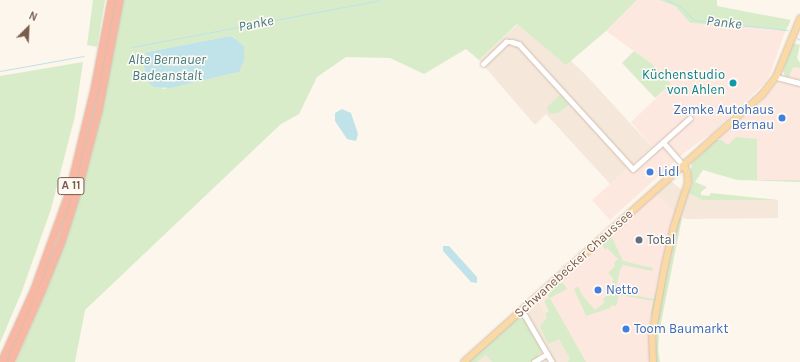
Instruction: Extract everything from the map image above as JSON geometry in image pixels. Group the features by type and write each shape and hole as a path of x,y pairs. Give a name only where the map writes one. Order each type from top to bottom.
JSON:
{"highway":[{"name":"A 11","path":"1,362 34,289 69,192 93,94 111,0"},
{"name":"A 11","path":"10,362 41,291 61,240 77,190 98,110 118,0"}],"main road":[{"name":"Schwanebecker Chaussee","path":"464,362 762,95 776,77 800,19"},
{"path":"653,362 652,335 665,265 674,226 688,183 687,172 684,166"}],"street":[{"path":"483,64 506,42 519,44 633,169 690,118"},
{"path":"776,77 800,83"},
{"path":"663,142 684,166"},
{"path":"522,310 552,362"},
{"path":"534,362 547,354"}],"shaded area":[{"path":"637,0 659,0 675,6 690,23 774,29 785,32 770,74 765,83 709,136 683,154 610,220 592,200 652,147 631,122 671,84 652,64 606,31"},
{"path":"518,24 566,64 570,60 585,74 652,147 610,184 546,114 535,125 479,60"},
{"path":"790,66 800,68 800,180 757,180 728,145 722,140 717,139 754,108 785,76"},
{"path":"671,181 683,191 702,200 778,200 778,218 685,219 670,209 656,194"},
{"path":"656,194 675,213 650,338 651,362 572,362 538,301"},
{"path":"538,301 572,362 467,362 516,318"}],"green space":[{"path":"93,0 105,0 97,47 87,45"},
{"path":"123,0 637,0 606,31 566,65 517,24 479,60 466,49 424,74 390,58 346,57 317,77 299,114 281,124 85,310 75,362 16,362 49,283 81,192 102,111","holes":["230,36 236,38 239,72 163,89 147,52"]},
{"path":"659,0 717,0 717,6 791,20 785,32 774,29 690,23 675,6"},
{"path":"793,43 800,45 797,58 800,63 800,68 793,67 789,77 785,76 783,71"},
{"path":"634,51 652,64 671,84 655,98 622,63"},
{"path":"83,62 75,116 51,209 22,291 0,343 0,76"},
{"path":"560,95 569,105 558,113 549,114 547,107"},
{"path":"736,137 757,139 757,180 800,180 800,182 737,180 703,170 695,182 707,187 701,192 701,195 709,196 711,193 778,200 702,200 688,193 692,185 692,163 715,140 722,140 728,145"},
{"path":"679,216 682,218 659,333 658,350 660,362 656,362 656,327"},
{"path":"611,235 623,261 653,268 652,271 623,265 620,270 615,292 654,299 655,293 657,293 654,311 650,317 653,301 619,295 616,306 612,305 610,308 586,316 574,289 578,286 582,295 595,310 605,302 603,299 613,290 611,288 614,285 612,283 613,278 608,273 615,266 614,263 618,259 607,248 605,250 602,244"},
{"path":"559,282 564,284 567,289 550,298 586,362 568,362 570,359 559,339 548,344 540,326 547,318 545,313 549,311 544,301 549,298 547,294"},
{"path":"519,317 525,319 542,348 538,357 530,362 492,362 486,355 477,362 467,362"}],"water":[{"name":"Alte Bernauer Badeanstalt","path":"230,36 235,38 244,47 244,60 239,72 170,88 154,87 148,82 143,61 147,52"},
{"path":"342,109 351,113 358,134 356,141 347,139 335,121 335,113"},
{"path":"443,246 449,246 477,277 477,283 471,282 443,251"}],"waterway":[{"name":"Panke","path":"132,47 380,0"},
{"name":"Panke","path":"667,0 680,6 694,20 787,30"},
{"name":"Panke","path":"0,71 84,56"}],"place":[{"name":"Küchenstudio von Ahlen","path":"733,83"},
{"name":"Zemke Autohaus Bernau","path":"782,118"},
{"name":"Lidl","path":"650,172"},
{"name":"Total","path":"639,240"},
{"name":"Netto","path":"598,290"},
{"name":"Toom Baumarkt","path":"626,329"}]}
